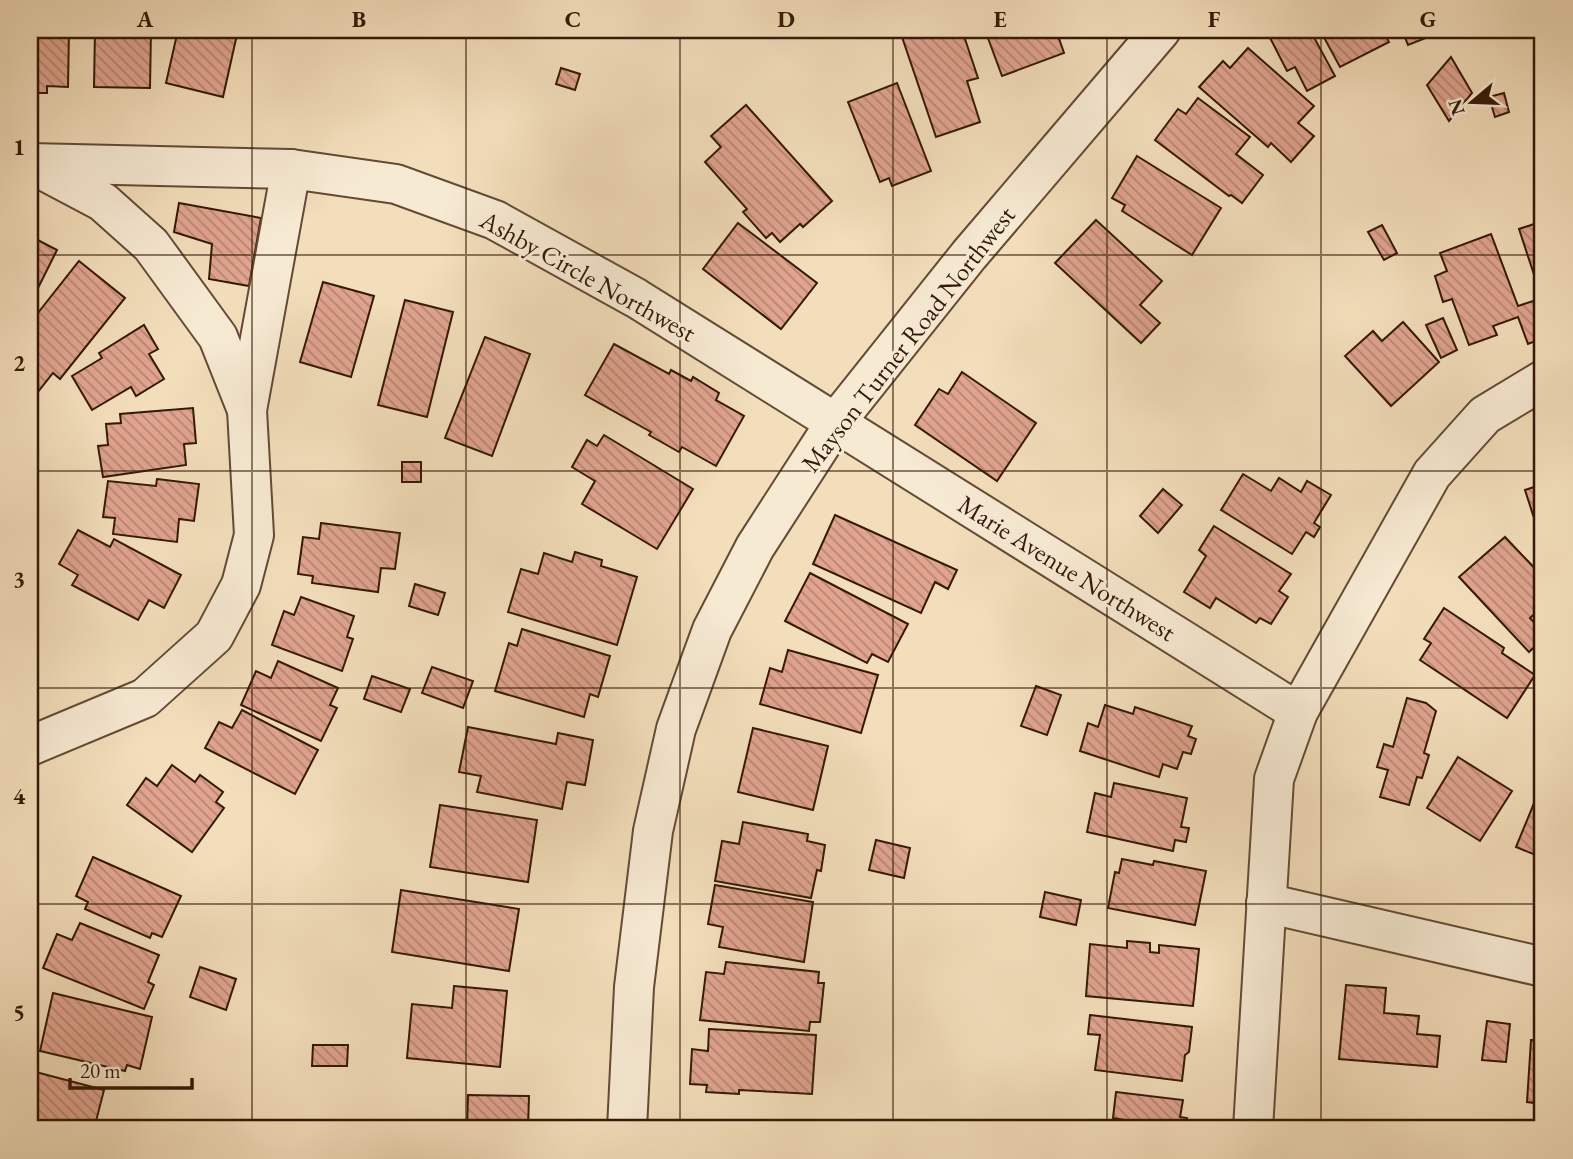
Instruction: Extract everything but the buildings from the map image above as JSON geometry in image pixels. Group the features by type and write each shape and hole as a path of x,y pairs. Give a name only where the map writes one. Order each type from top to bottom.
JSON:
{"street":[{"name":"Mayson Turner Road Northwest","path":"626,1129 634,987 653,831 676,729 712,630 755,547 835,424 969,255 1161,30"},
{"name":"Ashby Circle Northwest","path":"30,164 290,169 396,184 495,220 636,298 835,424"},
{"path":"30,164 103,202 151,245 218,337 247,410"},
{"path":"30,746 145,698 214,636 241,584 254,535 247,410 290,169"},
{"path":"1253,1129 1274,779 1298,712 1432,474 1485,415 1543,380"},
{"name":"Marie Avenue Northwest","path":"835,424 1298,712"},
{"path":"1266,903 1543,967"}]}
